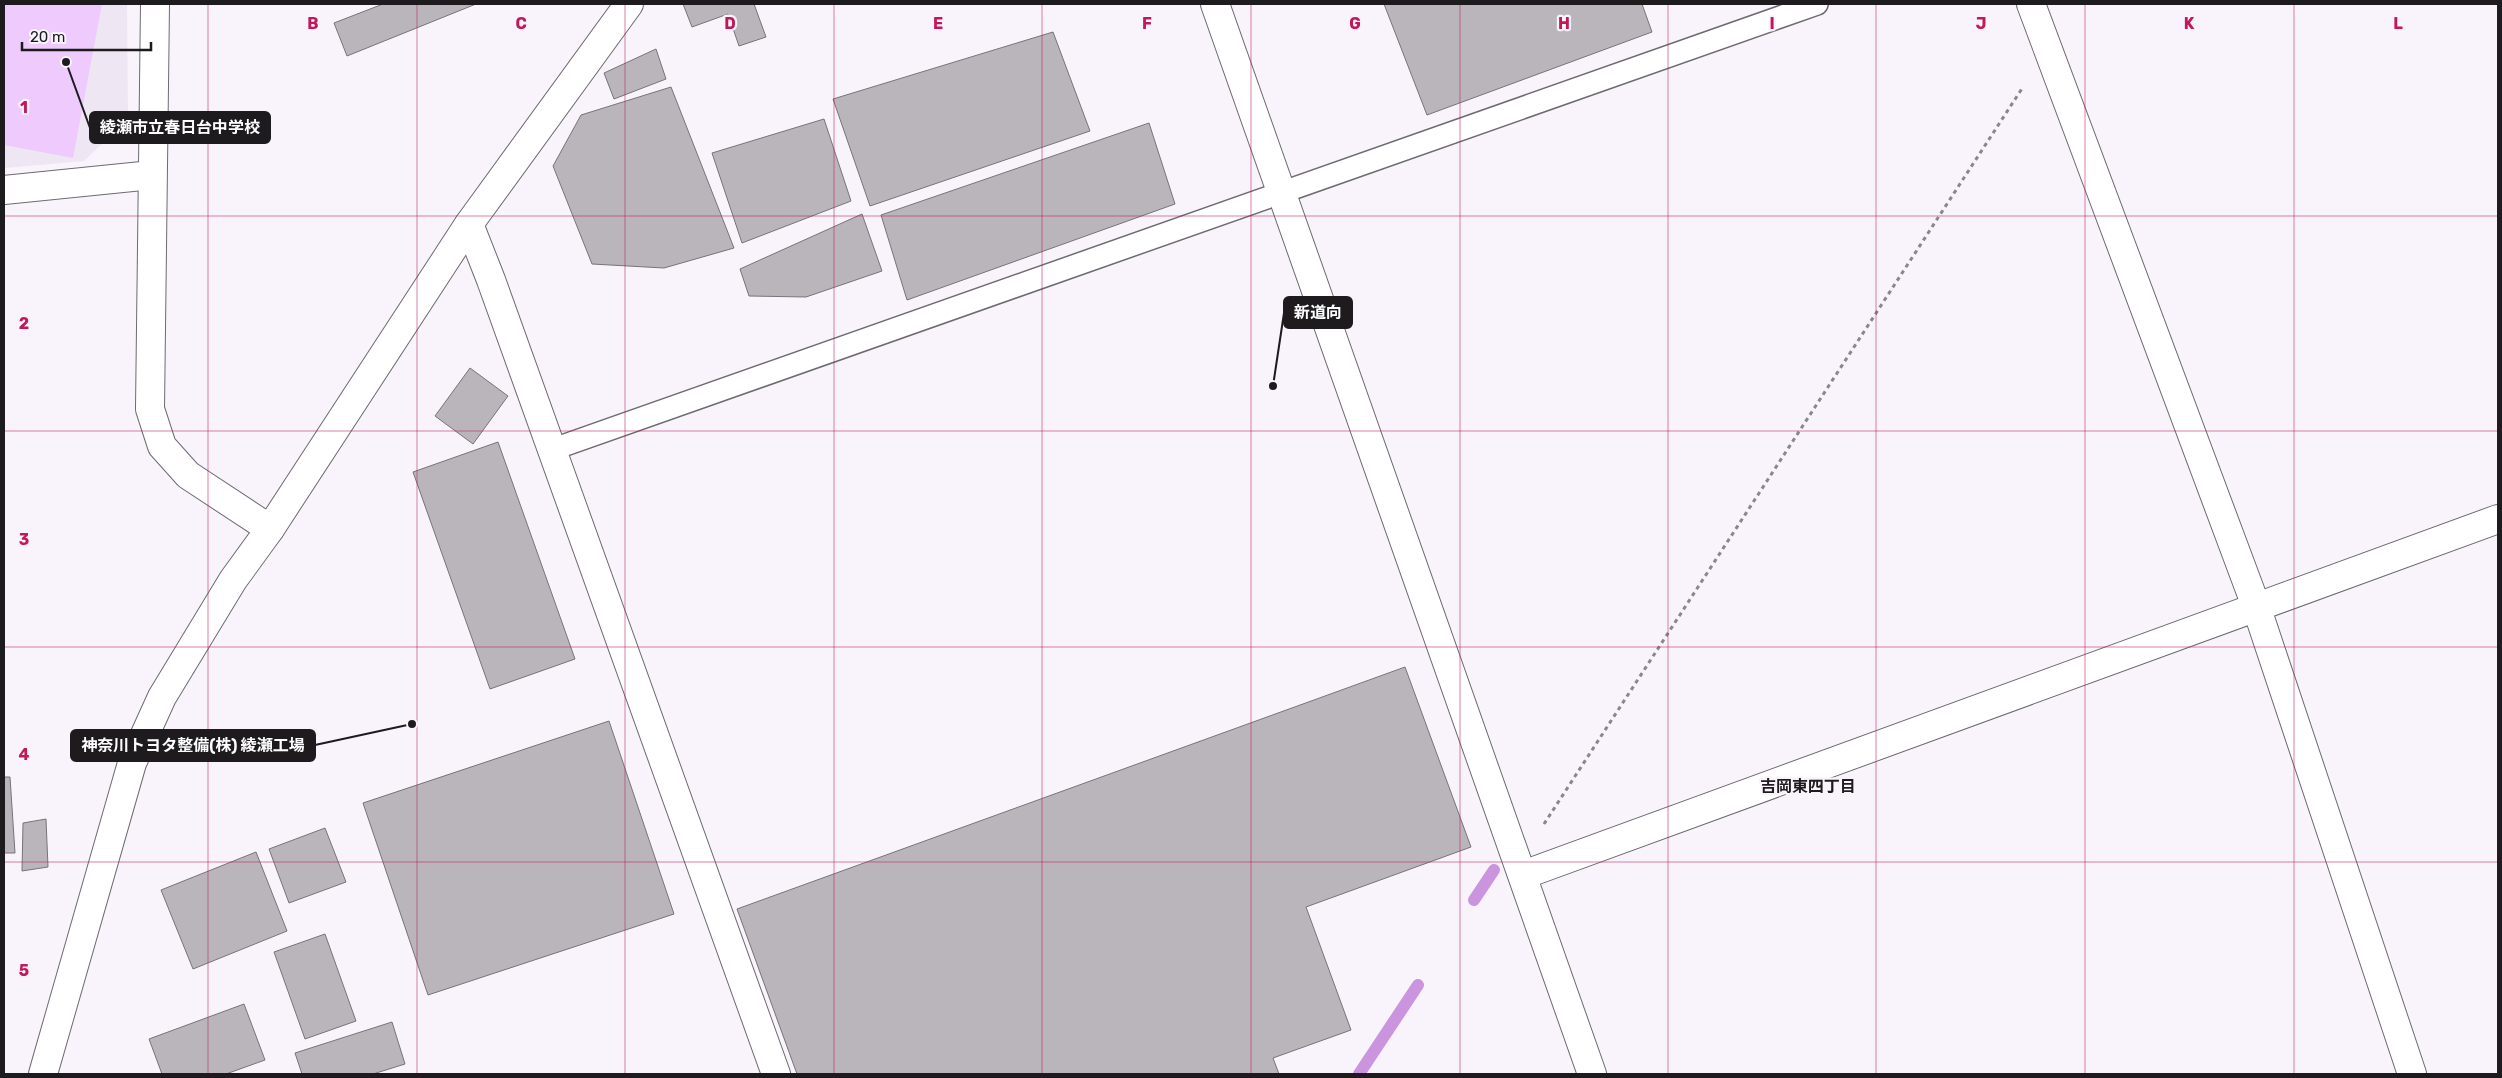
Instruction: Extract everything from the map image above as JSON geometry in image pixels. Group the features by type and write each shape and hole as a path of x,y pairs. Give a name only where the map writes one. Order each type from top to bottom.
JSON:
{"street":[{"path":"155,4 150,409 162,446 188,475 270,529"},
{"path":"43,1074 132,763 162,697 186,654 233,580 270,529 469,224 629,4"},
{"path":"1214,4 1283,194 1399,530 1521,869 1592,1074"},
{"path":"2031,4 2256,606 2412,1074"},
{"path":"4,190 152,175"},
{"path":"469,224 491,280 776,1074"},
{"path":"1521,869 2498,519"}],"lane":[{"path":"551,450 1283,194 1817,4"}],"path":[{"path":"1521,869 2048,49"}],"shaded area":[{"path":"4,4 127,4 128,119 84,161 4,168"},
{"path":"4,4 102,4 73,158 4,145"}],"building":[{"path":"383,4 476,4 347,56 334,23"},
{"path":"683,4 754,4 766,37 739,46 728,14 692,27"},
{"path":"1384,4 1642,4 1652,32 1427,115"},
{"path":"1053,32 1090,131 870,206 833,99"},
{"path":"656,49 666,79 614,99 604,73"},
{"path":"671,87 734,248 664,268 592,264 553,166 581,115"},
{"path":"824,119 851,201 742,243 712,153"},
{"path":"1149,123 1175,204 907,300 881,215"},
{"path":"862,214 882,271 806,297 749,296 740,269"},
{"path":"470,368 508,396 473,444 435,416"},
{"path":"498,442 575,659 490,689 413,472"},
{"path":"1405,667 1471,847 1306,907 1351,1030 1273,1058 1279,1074 797,1074 737,909"},
{"path":"609,721 674,914 428,995 363,803"},
{"path":"4,777 10,777 15,853 4,853"},
{"path":"46,819 48,867 22,871 23,823"},
{"path":"325,828 346,882 289,903 269,849"},
{"path":"256,852 287,931 193,969 161,890"},
{"path":"325,934 356,1021 305,1039 274,952"},
{"path":"244,1004 265,1060 226,1074 162,1074 149,1039"},
{"path":"392,1022 405,1064 373,1074 302,1074 295,1053"}],"waterway":[{"path":"1474,900 1494,870"},
{"path":"1359,1074 1418,985"}],"place":[{"name":"綾瀬市立春日台中学校","path":"66,62"},
{"name":"新道向","path":"1273,386"},
{"name":"神奈川トヨタ整備(株) 綾瀬工場","path":"412,724"}],"district":[{"name":"吉岡東四丁目","path":"1808,786"}]}
